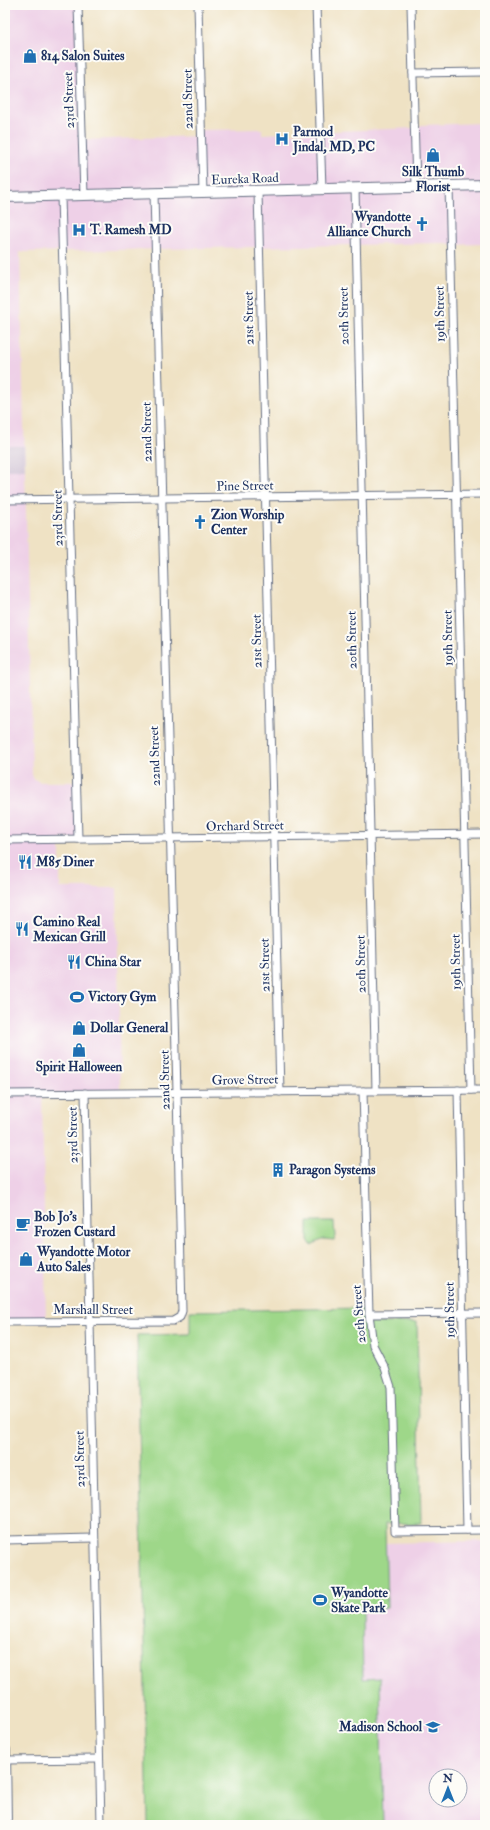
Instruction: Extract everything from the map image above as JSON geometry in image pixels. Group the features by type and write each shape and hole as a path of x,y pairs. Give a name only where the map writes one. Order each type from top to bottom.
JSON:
{"main road":[{"name":"Eureka Road","path":"5,197 485,185"},
{"path":"5,1750 6,1825"}],"street":[{"name":"23rd Street","path":"78,5 84,195"},
{"name":"22nd Street","path":"198,5 203,193"},
{"path":"316,5 322,190"},
{"path":"411,5 416,187"},
{"path":"413,73 485,72"},
{"name":"19th Street","path":"449,186 471,1090"},
{"name":"20th Street","path":"355,188 376,1091"},
{"name":"21st Street","path":"258,191 280,1092"},
{"name":"22nd Street","path":"154,194 177,1092 182,1311 180,1317"},
{"name":"23rd Street","path":"61,196 78,839"},
{"name":"Pine Street","path":"5,500 265,498 485,494"},
{"name":"Orchard Street","path":"5,840 485,834"},
{"name":"19th Street","path":"458,1090 467,1530"},
{"name":"Grove Street","path":"5,1094 485,1090"},
{"name":"20th Street","path":"363,1091 369,1314 374,1345 385,1368 391,1387 395,1531 467,1530"},
{"name":"23rd Street","path":"84,1093 88,1322 101,1825"},
{"path":"369,1314 485,1313"},
{"name":"Marshall Street","path":"5,1322 173,1321 180,1317"},
{"path":"467,1530 485,1530"},
{"path":"5,1540 94,1538"},
{"path":"5,1760 99,1759"}],"shaded area":[{"path":"5,5 78,5 82,140 201,136 201,130 262,129 262,134 415,128 422,125 485,123 485,244 450,245 442,243 20,252 32,775 34,779 40,782 77,782 78,839 60,839 60,888 117,888 120,1093 42,1094 46,1322 5,1322"},
{"path":"5,446 24,446 25,470 5,470"},
{"name":"Madison School","path":"485,1541 485,1825 383,1825 380,1679 363,1679 362,1608 387,1608 385,1543"}],"green space":[{"path":"308,1222 334,1222 334,1240 324,1239 311,1245 308,1240"},
{"path":"363,1308 363,1323 417,1322 421,1523 385,1524 387,1608 362,1608 363,1679 380,1678 383,1825 148,1825 137,1335 190,1334 190,1311"}],"place":[{"name":"814 Salon Suites","path":"30,56"},
{"name":"Parmod Jindal, MD, PC","path":"282,139"},
{"name":"Silk Thumb Florist","path":"433,155"},
{"name":"Wyandotte Alliance Church","path":"422,224"},
{"name":"T. Ramesh MD","path":"79,230"},
{"name":"Zion Worship Center","path":"200,522"},
{"name":"M85 Diner","path":"25,862"},
{"name":"Camino Real Mexican Grill","path":"22,929"},
{"name":"China Star","path":"74,962"},
{"name":"Victory Gym","path":"77,997"},
{"name":"Dollar General","path":"79,1028"},
{"name":"Spirit Halloween","path":"79,1050"},
{"name":"Paragon Systems","path":"278,1170"},
{"name":"Bob Jo's Frozen Custard","path":"23,1224"},
{"name":"Wyandotte Motor Auto Sales","path":"26,1259"},
{"name":"Wyandotte Skate Park","path":"320,1600"},
{"name":"Madison School","path":"433,1727"}]}
